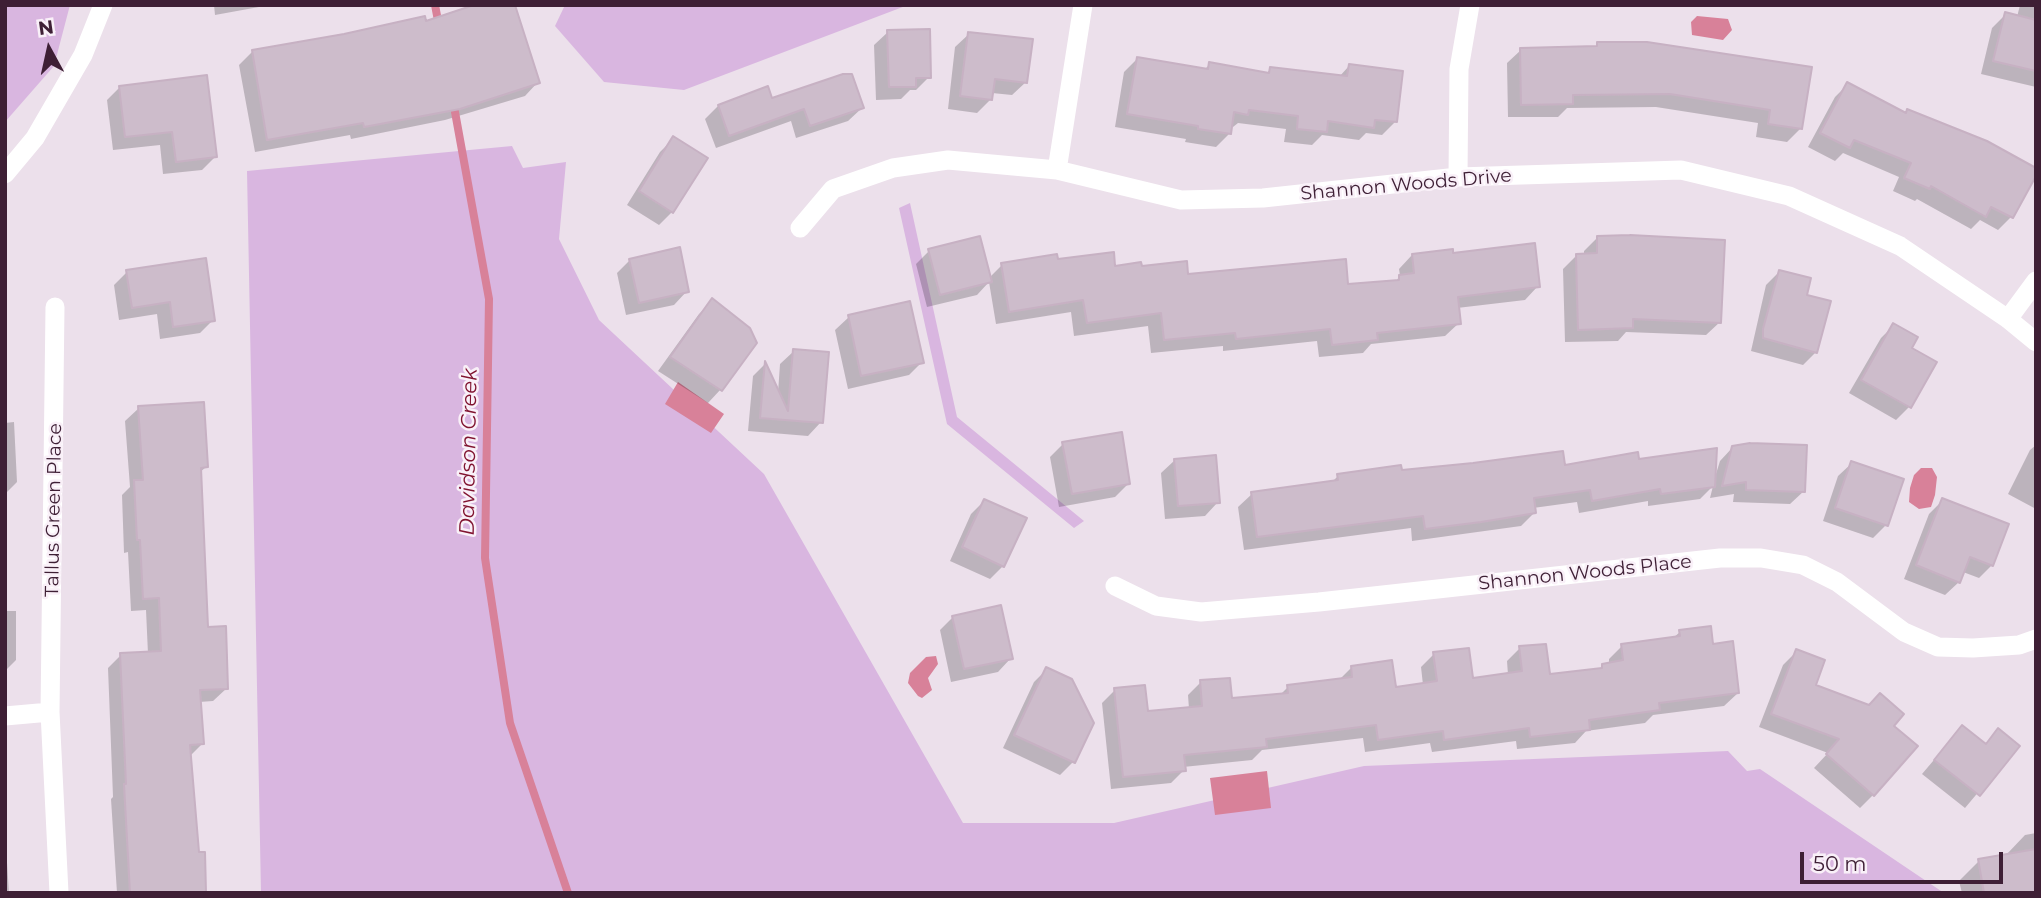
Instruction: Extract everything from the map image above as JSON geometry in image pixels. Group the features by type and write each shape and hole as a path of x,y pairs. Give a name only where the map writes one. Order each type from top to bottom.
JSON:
{"street":[{"path":"5,174 35,138 49,114 83,55 103,5"},
{"path":"1057,170 1083,5"},
{"path":"1458,177 1459,69 1469,5"},
{"name":"Shannon Woods Drive","path":"800,228 832,189 893,168 948,160 1057,170 1181,200 1263,198 1458,177 1681,170 1789,196 1900,246 2008,319 2036,342"},
{"path":"2008,319 2036,281"},
{"name":"Tallus Green Place","path":"55,307 50,712 59,893"},
{"name":"Shannon Woods Place","path":"1115,586 1156,606 1201,612 1320,602 1720,558 1761,558 1803,565 1837,582 1904,632 1938,647 2019,645 2036,639"},
{"path":"5,716 50,712"}],"shaded area":[{"path":"5,5 70,5 54,66 5,122"},
{"path":"565,5 908,5 684,90 604,82 555,26"},
{"path":"1697,16 1728,19 1732,30 1723,40 1692,35 1691,22"},
{"path":"512,146 523,168 566,162 559,239 599,320 764,474 963,823 1114,823 1364,766 1728,751 1747,771 1760,769 1944,893 261,893 247,171"},
{"path":"910,203 957,417 1084,521 1074,528 947,424 899,208"},
{"path":"678,382 724,414 711,433 665,404"},
{"path":"1921,468 1932,468 1937,477 1931,507 1919,509 1909,502 1914,475"},
{"path":"936,656 938,664 928,678 932,690 922,698 908,683 910,673 926,657"},
{"path":"1267,771 1271,808 1215,815 1210,778"}],"building":[{"path":"474,5 515,5 540,83 460,109 364,127 363,123 267,140 252,50 425,16 426,21"},
{"path":"2005,12 2036,20 2036,71 1993,61"},
{"path":"930,29 931,78 916,78 916,87 889,87 887,30"},
{"path":"968,32 1033,39 1027,83 995,79 992,100 960,96"},
{"path":"1597,42 1647,42 1812,67 1802,129 1768,124 1770,110 1670,94 1573,95 1573,104 1521,105 1520,48 1597,46"},
{"path":"1137,57 1208,69 1209,62 1269,73 1270,67 1347,76 1349,64 1403,71 1397,122 1375,120 1374,128 1328,121 1327,132 1297,129 1298,116 1249,110 1248,115 1234,112 1231,134 1127,114"},
{"path":"843,74 852,74 864,108 810,126 804,109 729,136 718,105 768,86 772,98"},
{"path":"207,75 217,157 176,162 172,132 125,137 119,86"},
{"path":"1847,82 1906,113 1907,109 1987,141 2036,168 2036,176 2013,218 1991,207 1986,217 1931,186 1930,189 1904,178 1911,163 1854,140 1850,148 1820,133"},
{"path":"673,136 708,158 673,213 639,191"},
{"path":"980,236 992,282 940,295 928,249"},
{"path":"1597,236 1725,240 1721,323 1633,319 1633,328 1578,330 1576,254 1597,253"},
{"path":"1535,243 1540,287 1458,297 1461,324 1377,333 1378,340 1332,345 1330,329 1236,339 1235,333 1164,340 1161,313 1087,323 1083,300 1009,312 1001,263 1057,254 1058,259 1114,252 1115,266 1141,262 1142,266 1187,261 1188,274 1346,259 1348,284 1399,280 1399,275 1414,273 1412,254 1453,249 1453,253"},
{"path":"680,247 689,292 639,303 629,259"},
{"path":"206,258 215,321 173,327 170,302 132,308 126,270"},
{"path":"1779,270 1811,278 1807,295 1831,301 1817,353 1763,338"},
{"path":"712,298 750,328 757,343 722,391 670,357"},
{"path":"910,301 924,363 861,376 848,315"},
{"path":"1893,323 1918,337 1912,348 1937,362 1911,408 1861,380"},
{"path":"793,349 829,352 823,423 760,418 765,361 788,411"},
{"path":"204,402 208,467 201,468 208,627 226,626 228,689 200,690 204,744 190,745 199,852 205,852 206,893 130,893 120,653 161,651 159,598 143,599 140,540 137,540 134,480 143,480 138,406"},
{"path":"1122,432 1130,484 1072,494 1062,442"},
{"path":"1750,443 1807,445 1805,492 1746,490 1746,482 1722,486 1732,446"},
{"path":"1717,448 1715,487 1661,494 1660,489 1592,501 1590,490 1534,498 1536,513 1481,522 1425,529 1423,516 1257,537 1251,492 1338,480 1337,474 1401,465 1402,470 1473,463 1563,451 1565,465 1638,452 1639,459"},
{"path":"1216,455 1220,503 1178,506 1174,459"},
{"path":"1851,461 1904,479 1888,526 1835,508"},
{"path":"1942,498 2009,524 1993,566 1970,557 1960,583 1916,565"},
{"path":"984,499 1027,518 1004,567 962,547"},
{"path":"1001,605 1013,659 964,669 952,616"},
{"path":"1711,626 1713,644 1733,641 1739,693 1659,703 1660,710 1589,720 1590,730 1530,737 1529,728 1444,740 1443,731 1378,740 1376,725 1266,739 1267,747 1184,755 1186,771 1123,777 1114,688 1145,685 1148,711 1202,706 1200,680 1230,678 1232,698 1288,693 1287,685 1352,677 1351,666 1392,660 1396,687 1437,681 1433,652 1469,648 1473,678 1522,671 1519,646 1546,644 1550,674 1602,668 1602,664 1623,660 1621,644 1680,636 1679,630"},
{"path":"1796,649 1825,660 1816,685 1869,705 1880,693 1904,714 1894,726 1918,746 1874,796 1826,754 1839,739 1771,714"},
{"path":"1046,667 1072,679 1094,723 1075,763 1014,735"},
{"path":"1962,725 1986,744 1998,728 2020,746 1980,796 1934,760"},
{"path":"2036,849 2036,893 1984,893 1978,859"}],"waterway":[{"name":"Davidson Creek","path":"435,5 439,26"},
{"name":"Davidson Creek","path":"453,101 489,299 485,558 510,723 568,893"}]}
